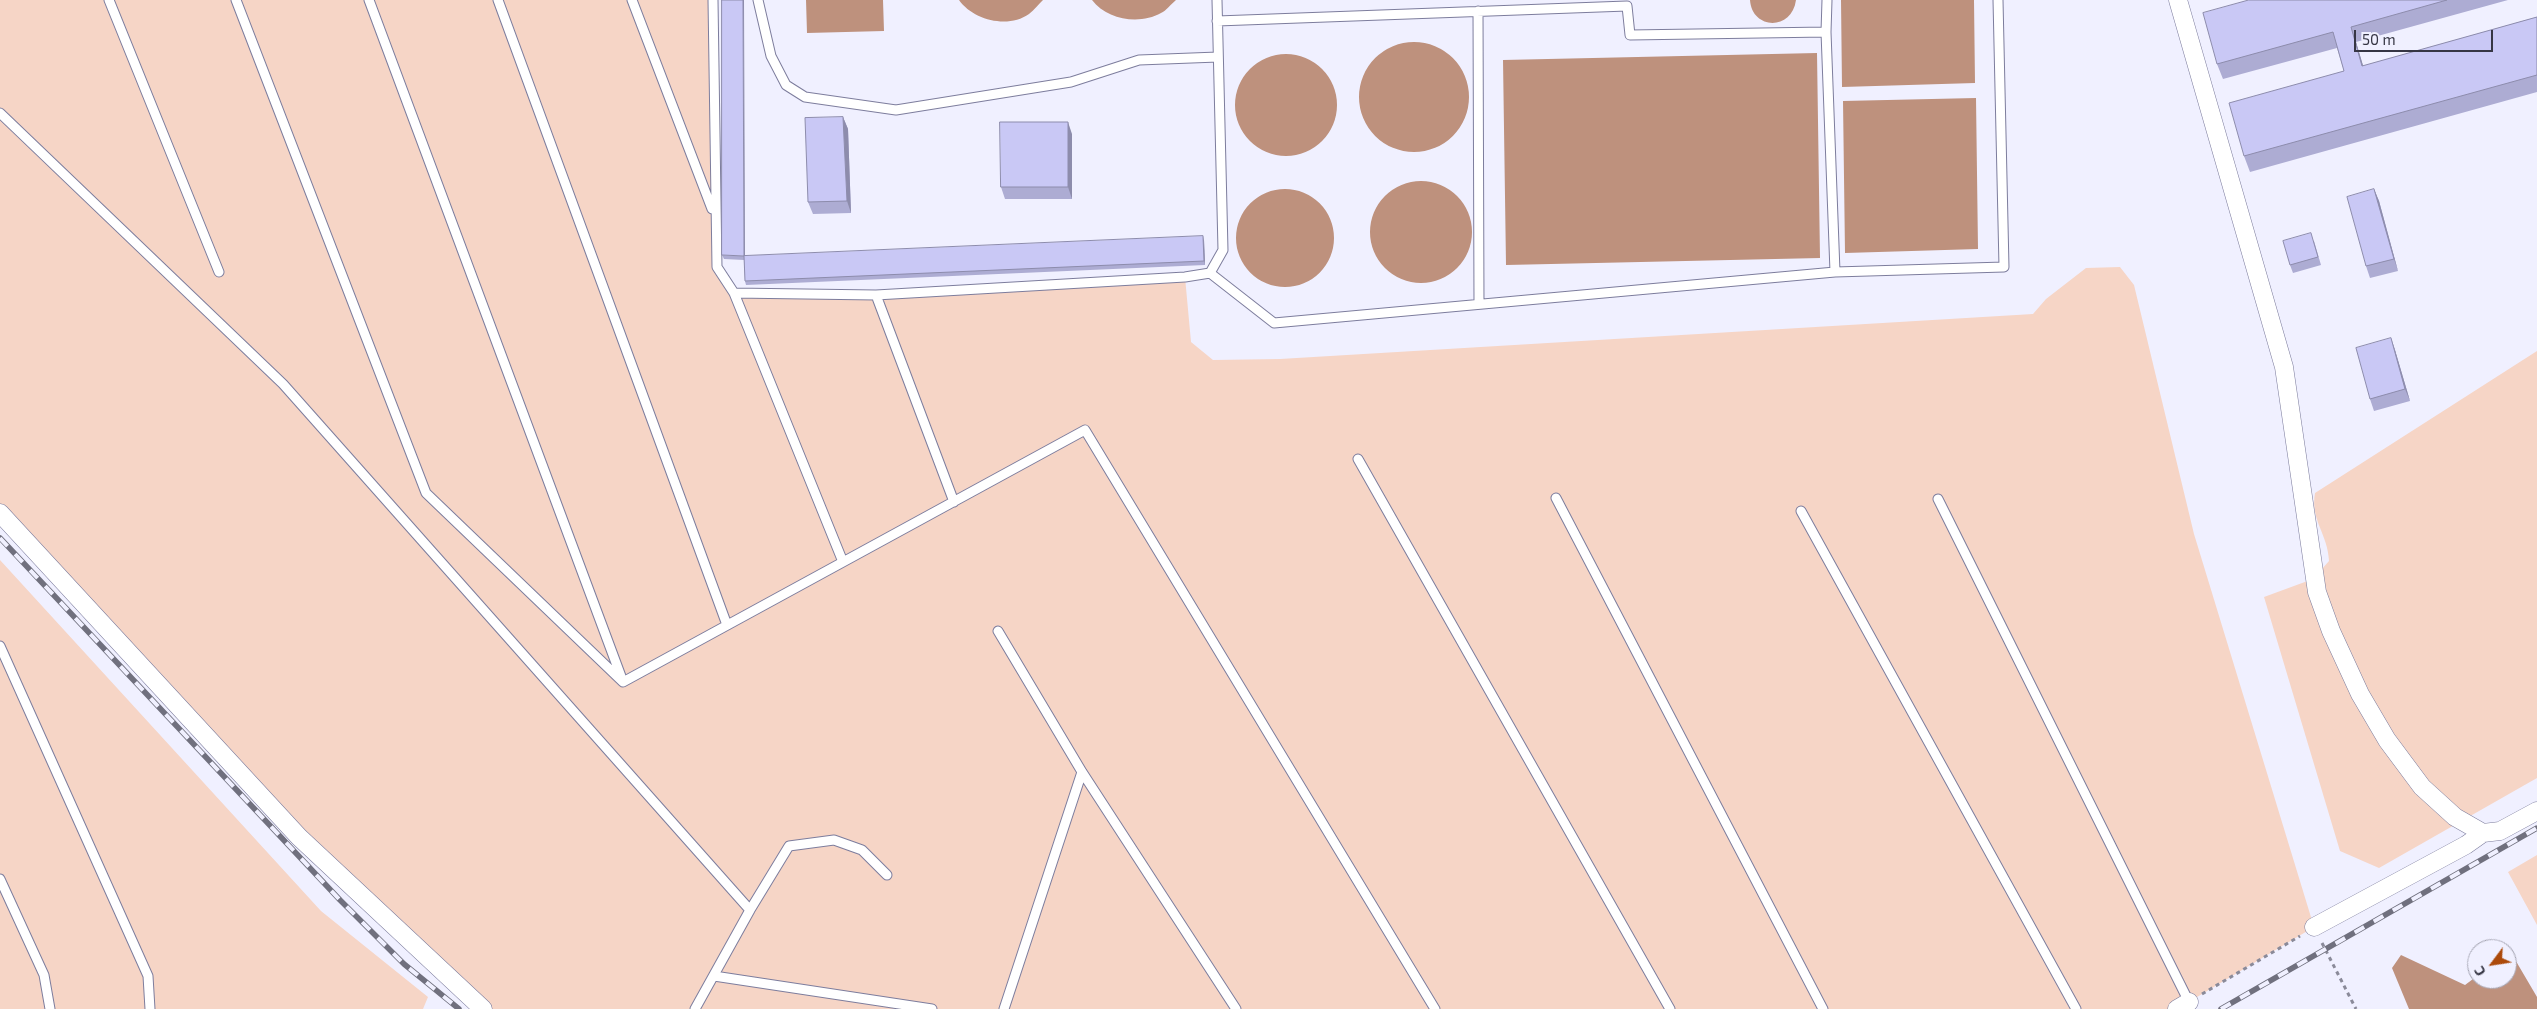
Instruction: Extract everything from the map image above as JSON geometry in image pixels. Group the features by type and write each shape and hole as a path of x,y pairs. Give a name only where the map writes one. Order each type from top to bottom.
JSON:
{"street":[{"path":"2178,0 2284,367 2317,592 2331,631 2360,694 2387,740 2422,787 2454,817 2484,832 2500,831 2537,811"},
{"path":"0,513 299,837 483,1009"},
{"path":"2314,928 2466,845 2484,832"}],"lane":[{"path":"109,0 219,272"},
{"path":"236,0 426,493 623,682"},
{"path":"369,0 623,682"},
{"path":"498,0 727,625"},
{"path":"632,0 714,214"},
{"path":"713,0 714,214 717,267 734,293 843,562"},
{"path":"758,0 771,56 786,85 804,97 896,110 1072,82 1139,60 1218,56"},
{"path":"1210,273 1223,250 1216,0"},
{"path":"1826,0 1834,272"},
{"path":"734,293 876,295 1185,277 1210,273 1274,323 1834,272 2004,267 1998,0"},
{"path":"1217,20 1478,11 1627,3 1630,36 1826,32"},
{"path":"1478,11 1479,304"},
{"path":"0,113 283,384 750,910"},
{"path":"876,295 954,502"},
{"path":"623,682 1085,430 1435,1009"},
{"path":"1358,459 1670,1009"},
{"path":"1556,498 1823,1009"},
{"path":"1938,499 2183,1005"},
{"path":"1801,511 2076,1009"},
{"path":"998,631 1082,772 1236,1009"},
{"path":"0,646 148,976 150,1009"},
{"path":"1004,1009 1082,772"},
{"path":"695,1009 750,910 789,846 834,840 862,850 887,875"},
{"path":"0,879 44,976 50,1009"},
{"path":"714,976 932,1009"}],"path":[{"path":"2183,1005 2314,928 2355,1007"}],"shaded area":[{"path":"0,0 713,0 717,267 734,293 876,295 1185,277 1191,342 1213,360 1280,359 2033,314 2046,299 2086,268 2120,267 2134,285 2194,534 2314,927 2177,1009 483,1009 299,837 0,513"},
{"path":"806,0 883,0 884,31 807,33"},
{"path":"959,0 1043,0 1021,19 1001,21 991,20 973,13"},
{"path":"1092,0 1176,0 1165,11 1153,17 1134,19 1115,16 1106,12"},
{"path":"1750,0 1796,0 1793,10 1787,17 1780,22 1772,23 1757,17 1752,10"},
{"path":"1841,0 1974,0 1975,83 1842,87"},
{"path":"1414,42 1435,47 1453,58 1464,76 1469,97 1464,118 1453,136 1435,147 1414,152 1393,147 1375,136 1364,118 1359,97 1364,76 1375,58 1393,47"},
{"path":"1817,53 1820,258 1506,265 1503,60"},
{"path":"1286,54 1305,58 1322,69 1333,86 1337,105 1333,124 1322,141 1305,152 1286,156 1267,152 1250,141 1239,124 1235,105 1239,86 1250,69 1267,58"},
{"path":"1976,98 1978,249 1845,253 1843,101"},
{"path":"1421,181 1441,185 1457,196 1468,212 1472,232 1468,252 1457,268 1441,279 1421,283 1401,279 1385,268 1374,252 1370,232 1374,212 1385,196 1401,185"},
{"path":"1285,189 1304,193 1320,203 1330,219 1334,238 1330,257 1320,273 1304,283 1285,287 1266,283 1250,273 1240,257 1236,238 1240,219 1250,203 1266,193"},
{"path":"2537,351 2537,778 2379,868 2340,851 2264,597 2313,579 2329,561 2326,543 2315,511 2315,493"},
{"path":"0,560 321,911 428,997 423,1009 0,1009"},
{"path":"2537,855 2537,925 2508,872"},
{"path":"2401,955 2465,985 2467,984 2467,989 2517,989 2517,963 2537,997 2537,1009 2409,1009 2392,968"}],"building":[{"path":"722,0 743,0 744,256 722,255"},
{"path":"2249,0 2447,0 2351,27 2362,66 2537,17 2537,75 2244,156 2229,103 2344,71 2333,32 2217,64 2203,13"},
{"path":"843,117 847,201 808,202 805,118"},
{"path":"1000,122 1068,122 1068,187 1001,187"},
{"path":"2374,189 2394,259 2366,266 2347,197"},
{"path":"2311,233 2318,257 2290,265 2283,241"},
{"path":"1203,236 1204,261 745,281 744,256"},
{"path":"2391,338 2405,389 2370,399 2356,348"}],"railway":[{"path":"0,538 340,900 404,964 459,1009"},
{"path":"2221,1009 2537,828"}]}
